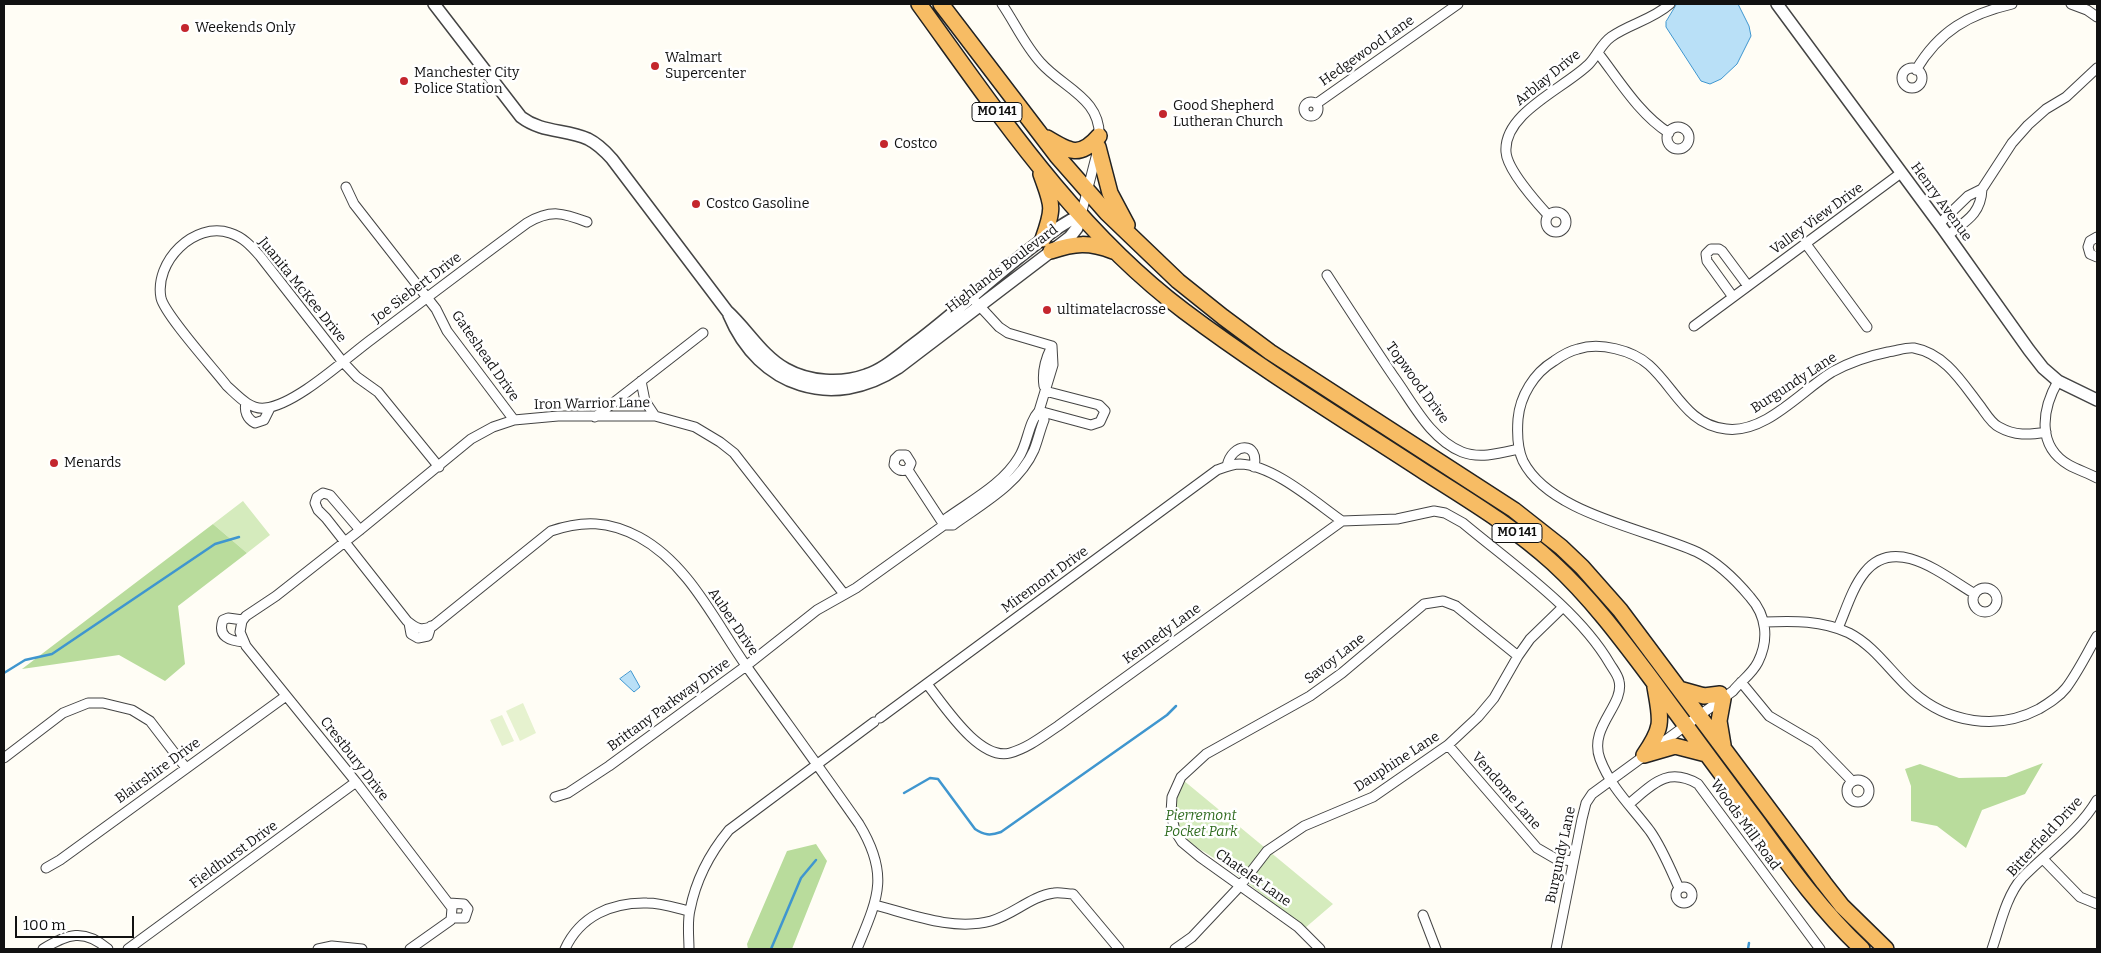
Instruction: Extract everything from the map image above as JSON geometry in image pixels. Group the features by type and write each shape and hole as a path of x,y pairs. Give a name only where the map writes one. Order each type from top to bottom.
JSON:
{"highway":[{"name":"MO 141","path":"919,4 1038,165 1117,253 1161,293 1280,377 1481,508 1552,561 1593,603 1654,682 1810,893 1862,949"},
{"name":"MO 141","path":"941,4 1038,133 1088,192 1138,243 1201,300 1270,352 1498,500 1553,541 1582,567 1620,610 1842,906 1886,949"},
{"path":"1038,133 1071,151 1082,151 1099,141 1110,193 1138,243"},
{"path":"1038,165 1051,202 1052,211 1047,245 1097,245 1117,253"},
{"path":"1081,215 1090,212 1107,213"},
{"path":"1644,755 1655,739 1661,721 1654,682"},
{"path":"1679,689 1704,696 1721,697 1719,721 1724,749"},
{"path":"1644,755 1675,746 1706,754"}],"street":[{"name":"Highlands Boulevard","path":"434,4 521,117 538,128 587,139 602,147 727,311 735,329 755,355 766,366 803,386 836,390 851,389 885,377 976,302 996,275 1047,245 1070,237 1077,228 1081,215"},
{"path":"1002,4 1041,64 1087,102 1096,117 1099,141 1081,215"},
{"name":"Hedgewood Lane","path":"1316,104 1458,4"},
{"name":"Arblay Drive","path":"1548,215 1528,192 1508,162 1506,152 1510,132 1519,119 1580,72 1611,37 1654,16 1670,4"},
{"name":"Henry Avenue","path":"1777,4 1948,235 2043,368 2058,381 2097,400"},
{"path":"1916,70 1928,50 1946,33 1983,12 2012,4"},
{"path":"2071,4 2087,10 2097,17"},
{"path":"1598,53 1644,112 1668,133"},
{"path":"1948,235 1973,214 1981,201 1982,189 2012,143 2028,124 2046,109 2066,97 2097,68"},
{"name":"Valley View Drive","path":"1694,326 1901,173"},
{"name":"Gateshead Drive","path":"346,187 354,204 436,309 447,331 514,420"},
{"path":"1939,224 1968,196 1982,189"},
{"name":"Joe Siebert Drive","path":"256,409 270,408 288,401 539,216 564,214 587,222"},
{"name":"Juanita McKee Drive","path":"256,409 246,403 227,386 165,308 161,299 161,274 169,259 191,239 200,234 213,231 228,232 249,244 350,372 378,392 439,467"},
{"path":"2097,237 2090,241 2088,247 2090,254 2097,257"},
{"path":"1806,244 1867,327"},
{"path":"1733,297 1707,260 1706,254 1711,249 1722,251 1748,286"},
{"name":"Topwood Drive","path":"1327,275 1427,424 1444,441 1464,452 1477,455 1490,455 1518,449"},
{"name":"Brittany Parkway Drive","path":"555,797 568,793 609,766 746,666 817,610 856,588 944,526 953,525 1001,491 1021,470 1034,450 1044,420 1039,411 1045,391 1043,374 1047,355 1052,346 1008,333 999,328 976,302"},
{"path":"594,417 703,333"},
{"name":"Burgundy Lane","path":"1556,949 1586,803 1592,794 1741,682 1752,672 1765,640 1764,622 1757,605 1734,578 1709,558 1613,522 1557,496 1542,485 1532,474 1524,463 1518,449 1518,417 1529,385 1546,366 1566,353 1579,348 1611,348 1639,358 1650,366 1698,420 1720,429 1739,430 1748,428 1776,413 1834,372 1865,357 1910,347 1923,350 1944,362 1996,426 2022,435 2046,432"},
{"path":"641,381 645,401 655,416"},
{"path":"2058,381 2049,397 2044,421 2046,432 2053,448 2067,464 2097,478"},
{"path":"1039,411 1091,425 1100,422 1104,414 1099,405 1045,391"},
{"name":"Joe Siebert Drive","path":"246,403 247,416 254,423 264,420 270,408"},
{"name":"Iron Warrior Lane","path":"242,621 360,530 471,439 493,427 514,420 558,416 655,416 695,427 720,442 734,453 844,594"},
{"name":"Miremont Drive","path":"689,949 689,912 698,881 713,850 729,830 1206,478 1227,466 1232,452 1246,447 1252,450 1255,456 1254,467"},
{"path":"1227,466 1240,464 1277,476 1342,521 1397,519 1434,511 1445,513 1463,522 1563,607 1590,636 1619,680 1620,688 1598,736 1599,758 1610,780 1658,843 1680,888"},
{"path":"908,470 944,526"},
{"path":"344,542 315,507 317,497 323,493 330,495 360,530"},
{"name":"Kennedy Lane","path":"927,684 969,736 988,749 1009,754 1029,746 1342,521"},
{"name":"Auber Drive","path":"344,542 409,623 423,630 431,626 551,531 581,523 618,528 639,537 666,556 684,574 746,666 871,843 878,878 875,905 857,949"},
{"path":"1838,628 1856,587 1865,572 1879,561 1888,558 1903,556 1921,562 1975,594"},
{"name":"Savoy Lane","path":"1172,796 1181,777 1206,754 1310,696 1342,674 1424,604 1443,602 1456,606 1518,656"},
{"name":"Dauphine Lane","path":"1175,949 1192,937 1240,886 1267,851 1304,826 1374,797 1448,746 1478,717 1494,698 1530,639 1563,607"},
{"path":"242,621 228,618 223,620 221,627 226,638 244,642"},
{"name":"Crestbury Drive","path":"242,621 240,632 244,642 356,782 450,905 464,904 468,909 466,918 452,918"},
{"path":"1764,622 1806,621 1838,628 1851,634 1876,652 1906,686 1924,702 1951,715 1979,722 2007,721 2022,717 2051,702 2066,688 2097,636"},
{"path":"1741,682 1770,716 1815,743 1852,781"},
{"name":"Blairshire Drive","path":"46,868 60,860 286,696"},
{"path":"4,758 64,713 88,703 103,702 132,710 150,721 186,768"},
{"name":"Vendome Lane","path":"1448,746 1537,848 1556,859 1573,861"},
{"name":"Woods Mill Road","path":"1629,804 1660,779 1687,777 1698,784 1820,949"},
{"name":"Fieldhurst Drive","path":"128,949 356,782"},
{"name":"Chatelet Lane","path":"1172,796 1172,821 1175,831 1182,842 1200,858 1298,927 1320,949"},
{"name":"Bitterfield Drive","path":"1992,949 2015,889 2022,879 2086,817 2097,800"},
{"path":"2043,859 2080,897 2097,904"},
{"path":"875,905 942,922 969,925 993,920 1044,895 1056,892 1073,894 1119,949"},
{"path":"565,949 578,928 588,920 615,905 648,903 689,912"},
{"path":"410,949 452,918 450,905"},
{"path":"1423,915 1436,949"},
{"path":"43,949 62,937 80,935 100,942 108,949"},
{"path":"318,949 332,946 362,949"}],"green space":[{"path":"243,501 270,535 247,553 213,524"},
{"path":"213,524 247,553 178,606 185,664 165,681 119,655 22,669"},
{"path":"523,703 536,733 520,741 506,711"},
{"path":"502,715 514,741 502,746 490,720"},
{"path":"2043,763 2025,794 1982,810 1966,848 1937,826 1911,821 1911,786 1905,769 1920,764 1959,778 2006,777"},
{"name":"Pierremont Pocket Park","path":"1183,780 1333,904 1305,928 1228,868 1190,842 1179,828 1175,816 1176,804"},
{"path":"816,844 827,861 792,949 748,949 747,944 787,851"}],"water":[{"path":"1677,4 1738,4 1749,26 1751,36 1737,64 1721,79 1710,84 1701,81 1666,27 1666,22"},
{"path":"631,671 640,687 634,692 620,679"}],"waterway":[{"path":"4,673 25,660 52,654 215,544 239,537"},
{"path":"904,793 930,778 938,779 975,829 987,834 1001,832 1167,715 1176,706"},
{"path":"771,949 801,878 816,860"},
{"path":"1748,949 1749,943"}],"place":[{"name":"Weekends Only","path":"185,28"},
{"name":"Walmart Supercenter","path":"655,66"},
{"name":"Manchester City Police Station","path":"404,81"},
{"name":"Good Shepherd Lutheran Church","path":"1163,114"},
{"name":"Costco","path":"884,144"},
{"name":"Costco Gasoline","path":"696,204"},
{"name":"ultimatelacrosse","path":"1047,310"},
{"name":"Menards","path":"54,463"}]}
